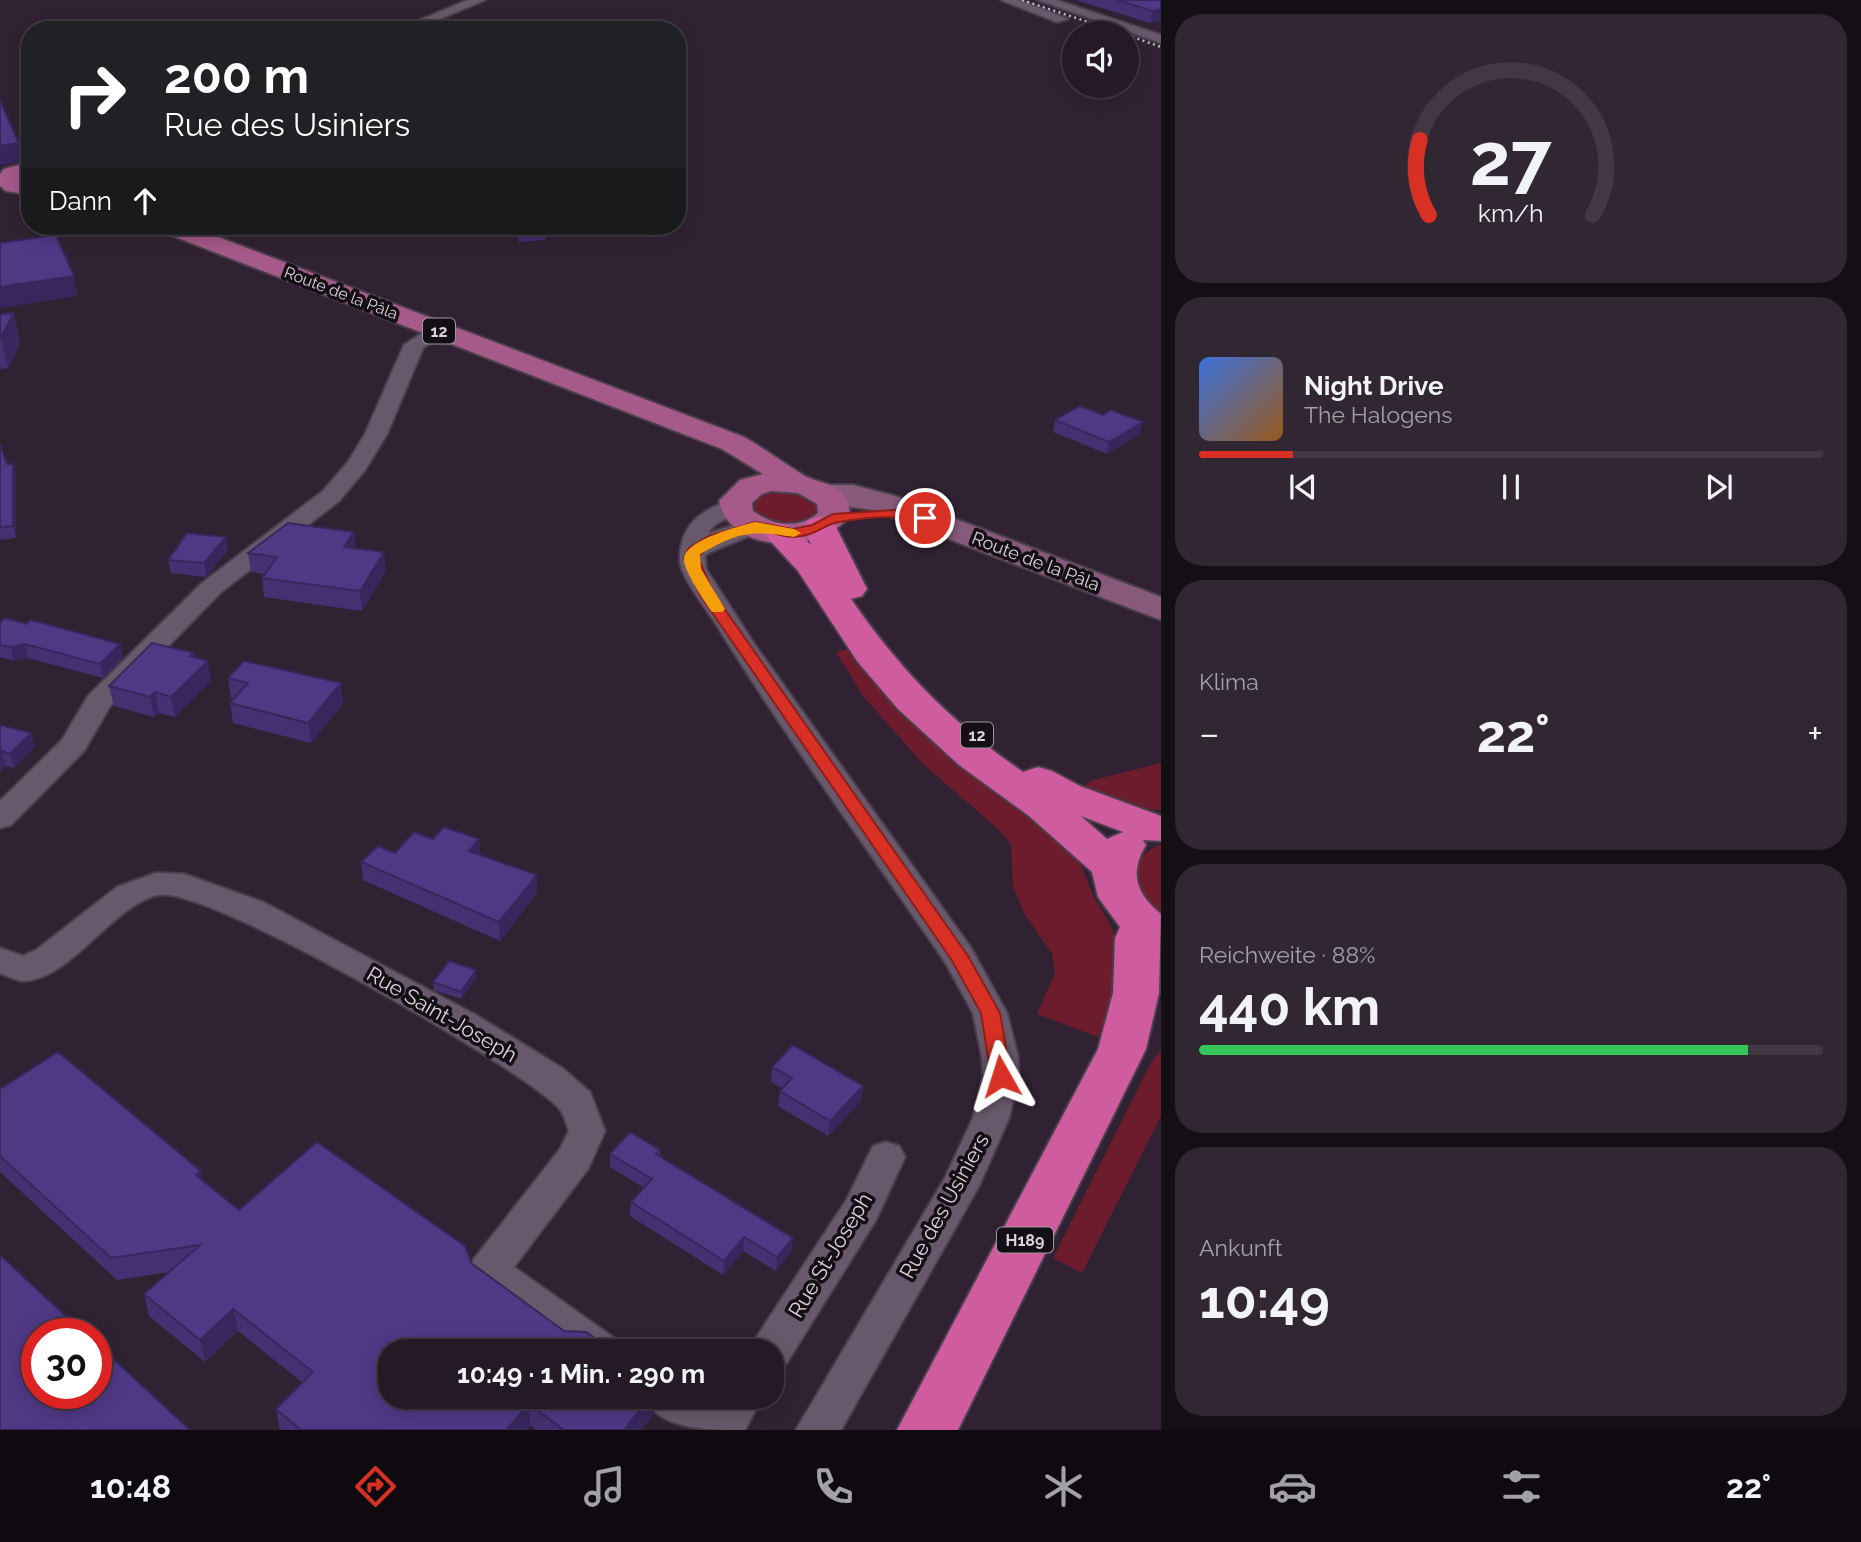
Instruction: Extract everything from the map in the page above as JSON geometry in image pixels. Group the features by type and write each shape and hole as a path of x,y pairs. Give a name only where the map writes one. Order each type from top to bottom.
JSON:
{"highway":[{"name":"12","path":"755,513 811,565 870,653 911,701 957,743 1044,807 1112,866 1129,842 1158,829"},
{"name":"12","path":"826,513 834,561 874,626 916,678 956,717 1003,755 1062,795 1158,829"},
{"path":"1112,866 1113,880 1119,896 1152,930 1138,938 1136,993 1122,1049"},
{"path":"1122,1049 1161,1011"},
{"name":"H189","path":"927,1430 1122,1049"}],"main road":[{"name":"Route de la Pâla","path":"191,235 749,451 792,482"},
{"name":"Route de la Pâla","path":"710,436 734,456 755,513"},
{"name":"12","path":"755,513 792,482 826,513"},
{"path":"755,513 826,513"}],"street":[{"path":"425,21 479,0"},
{"path":"1007,0 1069,21"},
{"path":"1044,0 1161,39"},
{"path":"1139,45 1161,52"},
{"path":"0,818 74,745 98,702 211,588 331,496 357,466 376,434 414,345 436,330"},
{"name":"Rue des Usiniers","path":"755,513 694,551 691,558 694,569 707,595 959,956 990,1013 1000,1057 1001,1076 994,1108 961,1185 818,1430"},
{"name":"Route de la Pâla","path":"826,513 910,513 1161,609"},
{"name":"Rue Saint-Joseph","path":"0,960 24,969 48,958 128,895 156,884 184,885 252,910 356,964 464,1024 550,1078 577,1102 587,1131 575,1158 488,1271 582,1339"},
{"name":"Rue St-Joseph","path":"779,1339 862,1209 886,1157"},
{"path":"680,1409 709,1430"},
{"path":"721,1430 734,1409"}],"shaded area":[{"path":"764,490 799,491 821,505 818,517 791,525 768,520 750,512 749,499"},
{"path":"852,648 1058,836 1080,863 1093,895 1114,932 1117,961 1111,1005 1098,1037 1037,1014 1055,973 1052,954 1024,913 1013,886 1011,844 998,829 923,764 863,696 836,652"},
{"path":"1161,763 1161,810 1116,807 1088,797 1085,785 1093,780"},
{"path":"1161,844 1161,917 1138,889 1136,869 1148,851"},
{"path":"1161,1049 1161,1116 1082,1273 1053,1258 1149,1066"}],"building":[{"path":"1117,0 1161,0 1161,9 1153,11"},
{"path":"0,100 19,143 0,146"},
{"path":"56,235 74,276 0,287 0,243"},
{"path":"14,313 1,337 0,337 0,314"},
{"path":"1080,406 1103,415 1111,410 1143,422 1109,442 1055,420"},
{"path":"0,444 7,464 13,464 13,526 0,527"},
{"path":"288,523 354,532 344,547 384,552 360,591 262,578 277,557 248,553"},
{"path":"187,533 226,537 204,563 168,560"},
{"path":"5,618 26,624 31,620 120,644 100,664 25,644 11,647 0,645 0,622"},
{"path":"152,643 194,653 190,656 208,661 171,697 155,692 150,697 109,686"},
{"path":"244,661 341,683 308,723 230,703 248,683 228,678"},
{"path":"0,725 31,733 10,754 2,751 0,754"},
{"path":"444,827 479,839 469,851 537,875 499,922 361,862 378,846 395,853 414,832 433,839"},
{"path":"449,961 476,970 461,992 433,982"},
{"path":"793,1045 863,1086 830,1121 780,1091 792,1078 772,1067"},
{"path":"58,1052 201,1171 196,1175 239,1210 317,1142 465,1246 471,1263 564,1331 586,1332 596,1339 378,1339 378,1409 525,1409 506,1430 301,1430 276,1409 313,1372 233,1309 200,1340 144,1294 200,1245 111,1258 0,1156 0,1089"},
{"path":"630,1132 660,1150 656,1154 793,1238 777,1257 744,1237 724,1261 631,1202 652,1179 610,1154"},
{"path":"0,1255 68,1318 21,1318 21,1409 112,1409 112,1358 190,1430 0,1430"},
{"path":"536,1409 641,1409 624,1430 564,1430"}],"railway":[{"path":"1022,0 1085,21"},
{"path":"1139,39 1161,47"}],"slow traffic":[{"path":"717,609 694,569 691,558 694,551 720,537 755,526 766,531 794,533"}],"route":[{"path":"925,518 910,513 833,518 816,529 793,533 766,531 755,526 714,539 694,551 691,558 707,595 959,956 990,1013 996,1033 1001,1076"}]}
